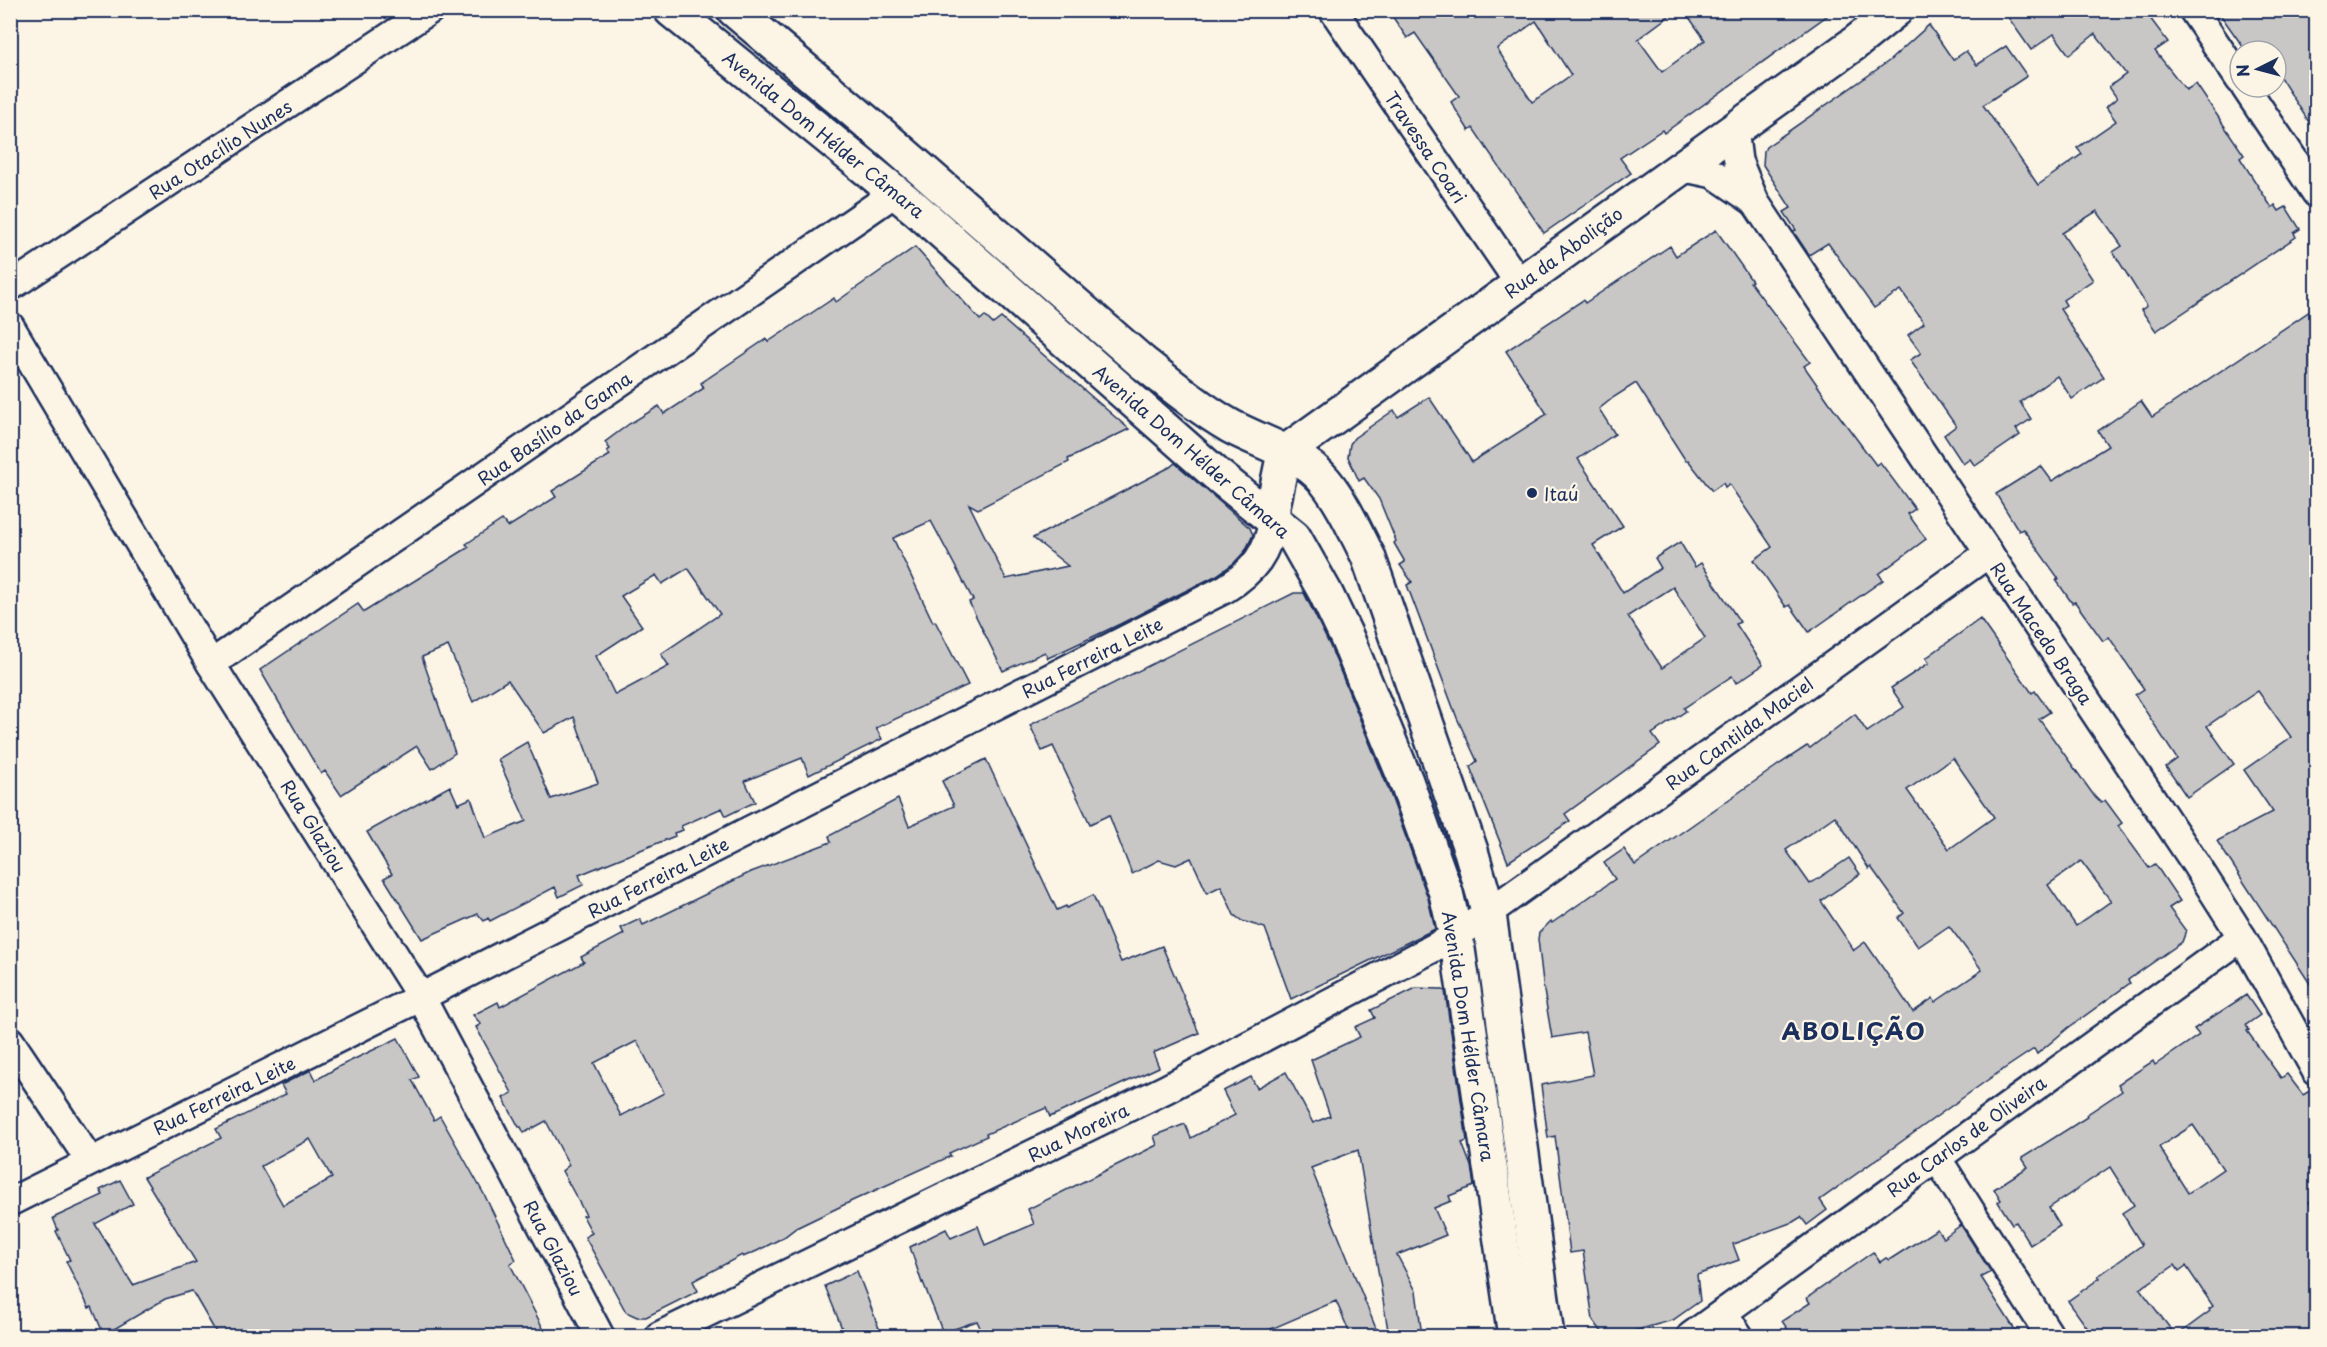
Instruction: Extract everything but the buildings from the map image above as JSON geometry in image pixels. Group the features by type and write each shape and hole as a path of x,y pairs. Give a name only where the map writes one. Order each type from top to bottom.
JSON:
{"main road":[{"name":"Avenida Dom Hélder Câmara","path":"671,10 896,192 1216,474 1294,537 1325,592 1347,638 1406,781 1446,892 1456,936 1515,1336"},
{"name":"Avenida Dom Hélder Câmara","path":"734,10 888,140 1142,362 1229,426 1307,464 1324,480 1346,514 1368,556 1471,851 1490,914 1547,1336"},
{"name":"Rua da Abolição","path":"1284,453 1855,43 1896,10"},
{"path":"1273,519 1273,506 1284,453"}],"street":[{"name":"Rua Otacílio Nunes","path":"10,287 429,10"},
{"name":"Travessa Coari","path":"1333,10 1519,283"},
{"path":"2193,10 2228,62"},
{"path":"2253,99 2316,193"},
{"name":"Rua Macedo Braga","path":"1734,129 1738,161 1755,202 2196,863 2242,937 2316,1071"},
{"name":"Rua Macedo Braga","path":"1682,167 1714,174 1755,202"},
{"name":"Rua Basílio da Gama","path":"212,664 896,192"},
{"name":"Rua Glaziou","path":"10,326 212,664 421,997 600,1336"},
{"name":"Rua Ferreira Leite","path":"10,1202 421,997 1225,589 1243,577 1256,563 1270,536 1273,519"},
{"name":"Rua Cantilda Maciel","path":"1490,914 1989,553"},
{"name":"Rua Moreira","path":"659,1336 1166,1089 1456,936 1490,914"},
{"name":"Rua Carlos de Oliveira","path":"1691,1336 2242,937"},
{"path":"10,1041 90,1161"},
{"path":"1936,1158 2050,1336"},
{"path":"1723,1313 1739,1336"}],"place":[{"name":"Itaú","path":"1532,493"}],"district":[{"name":"ABOLIÇÃO","path":"1854,1030"}]}
